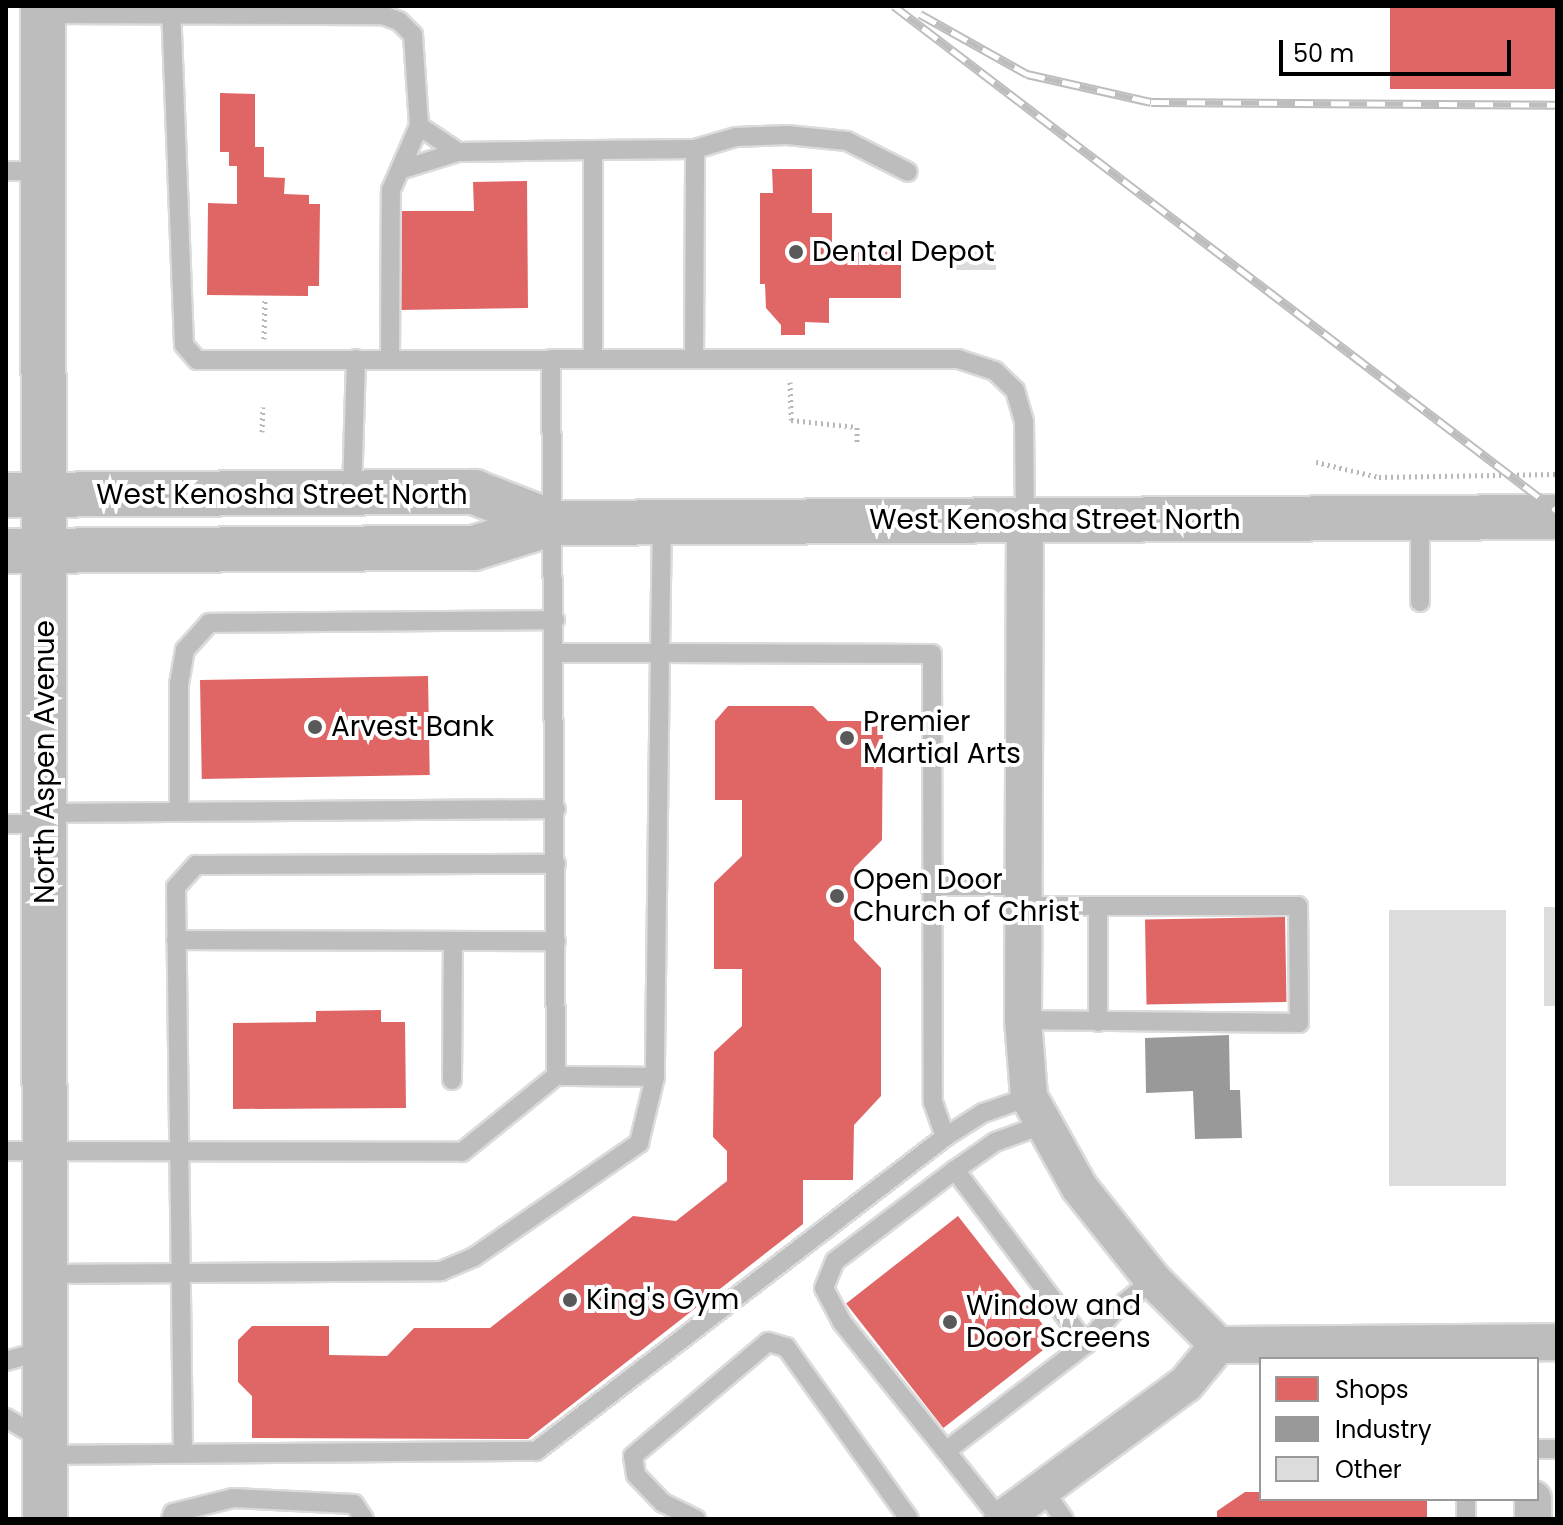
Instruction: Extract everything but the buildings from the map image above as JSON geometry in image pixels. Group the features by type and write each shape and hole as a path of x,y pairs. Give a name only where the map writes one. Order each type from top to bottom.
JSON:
{"main road":[{"name":"North Aspen Avenue","path":"43,10 24,171 25,551 33,820 25,1151 45,1274 25,1355 45,1448 45,1519"},
{"name":"West Kenosha Street North","path":"25,495 474,492 554,523"},
{"name":"West Kenosha Street North","path":"25,551 474,548 554,523 1557,517"}],"street":[{"path":"1025,520 1023,1020 1036,1111 1079,1187 1153,1280 1218,1345 1542,1347"},
{"path":"1001,1519 1186,1384 1218,1345"}],"lane":[{"path":"43,10 383,15 399,21 413,35 417,50 419,126 391,190 390,359"},
{"path":"171,11 184,345 197,360 958,359 995,371 1015,390 1024,421 1025,520"},
{"path":"419,126 458,152"},
{"path":"400,170 458,152 695,149 736,137 847,141 908,172"},
{"path":"694,359 695,149"},
{"path":"593,150 593,359"},
{"path":"352,493 356,359"},
{"path":"551,359 556,1076"},
{"path":"1420,518 1420,602"},
{"path":"45,1274 441,1271 474,1257 639,1143 655,1077 662,522"},
{"path":"179,810 179,684 185,650 209,623 555,620"},
{"path":"555,653 932,654 929,886 933,1102 945,1137"},
{"path":"33,820 179,810 556,809"},
{"path":"183,1454 176,887 196,865 556,864"},
{"path":"929,886 1098,906 1298,906 1299,1023 1023,1020"},
{"path":"1098,906 1098,1022"},
{"path":"176,940 556,941"},
{"path":"452,1080 453,941"},
{"path":"25,1151 462,1152 556,1076 655,1077"},
{"path":"6,1418 45,1448 183,1454 536,1451 945,1137 983,1113 1036,1111"},
{"path":"1001,1519 842,1322 824,1288 835,1261 1036,1111"},
{"path":"955,1170 1086,1344"},
{"path":"946,1451 1086,1344 1113,1312 1153,1280"},
{"path":"696,1519 663,1503 636,1475 633,1456 768,1342 786,1347 909,1519"},
{"path":"1042,1488 1064,1519"},
{"path":"171,1519 173,1513 233,1498 354,1504 364,1519"}],"path":[{"path":"264,344 265,299"},
{"path":"790,359 791,420 857,427 857,442"},
{"path":"262,432 263,407"},
{"path":"1316,462 1379,477 1557,474"}],"railway":[{"path":"894,6 1557,511"},
{"path":"920,14 1027,74 1151,102 1557,105"}],"place":[{"name":"Dental Depot","path":"796,252"},
{"name":"Arvest Bank","path":"315,727"},
{"name":"Premier Martial Arts","path":"847,738"},
{"name":"Open Door Church of Christ","path":"837,896"},
{"name":"King's Gym","path":"570,1300"},
{"name":"Window and Door Screens","path":"950,1322"}]}
